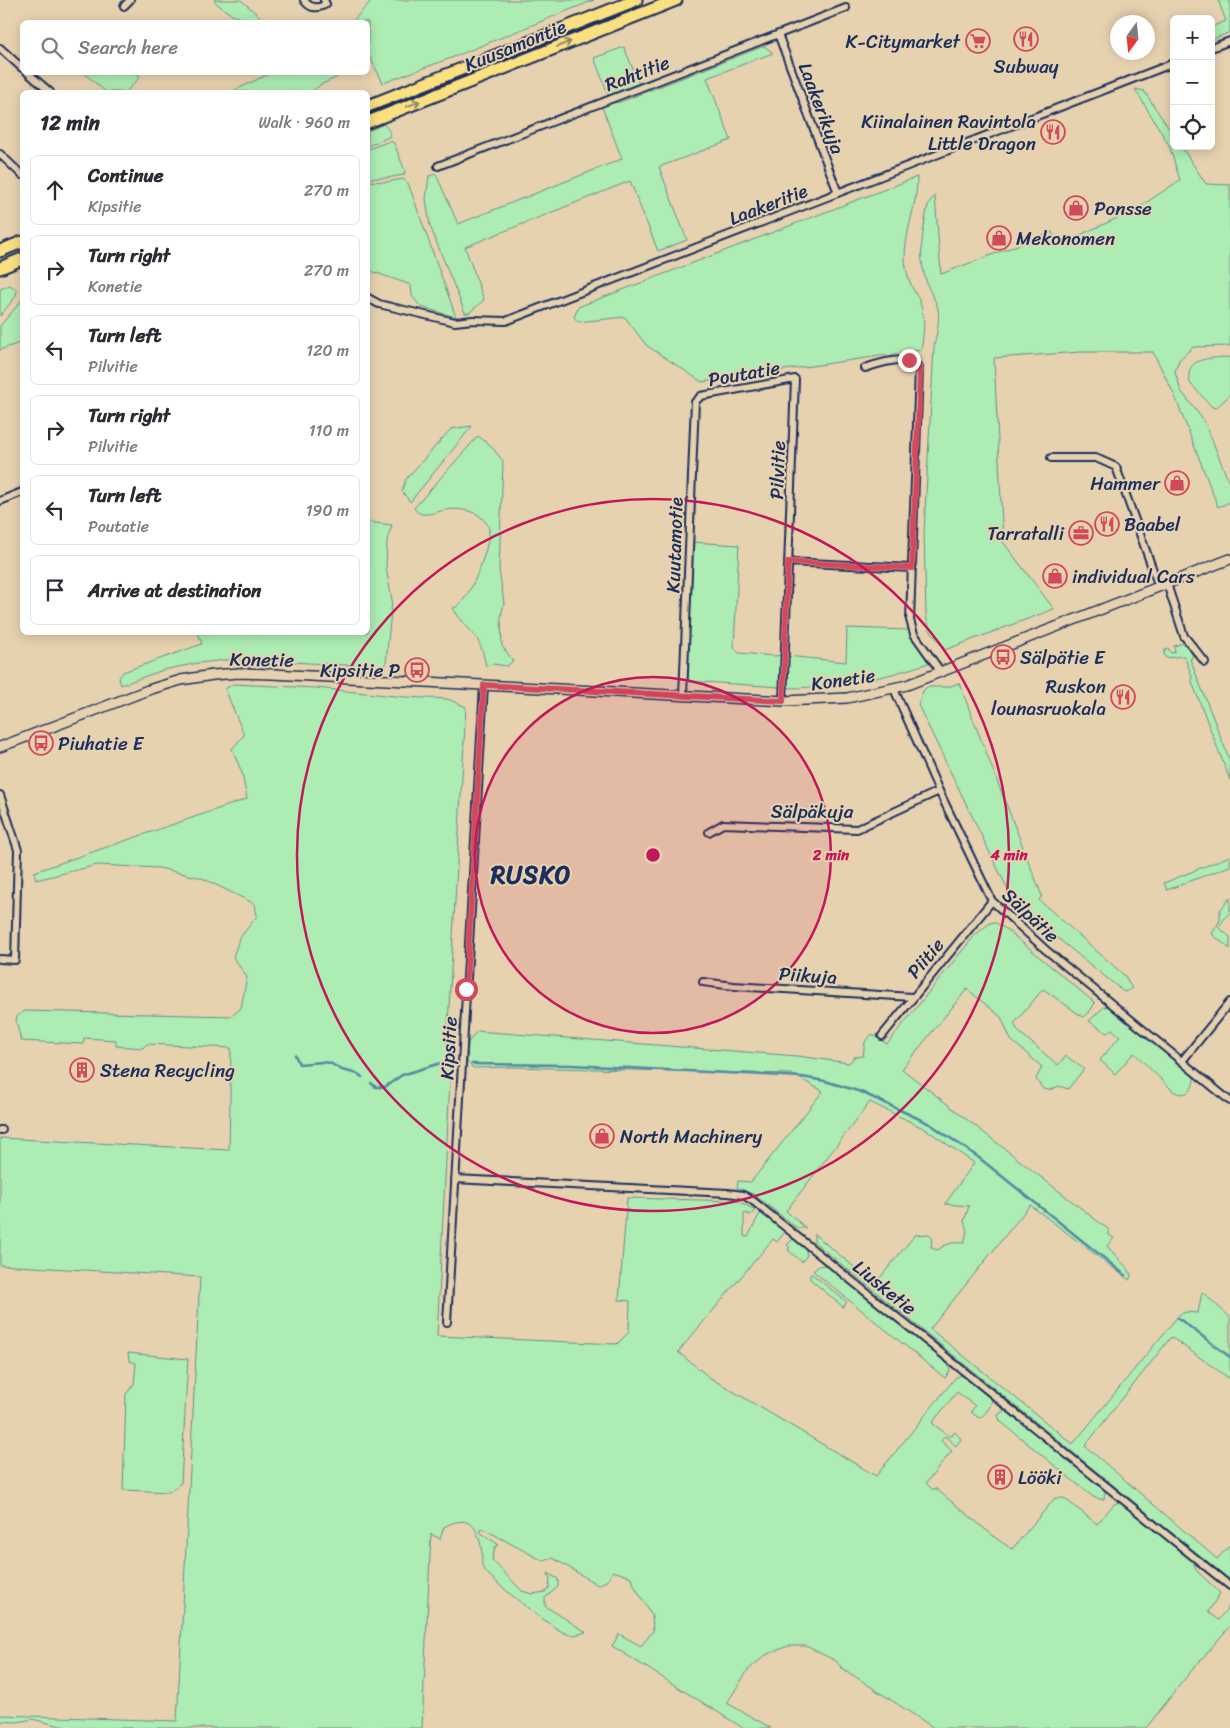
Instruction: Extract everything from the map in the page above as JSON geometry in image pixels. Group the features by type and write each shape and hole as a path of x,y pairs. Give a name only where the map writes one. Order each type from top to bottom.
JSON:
{"highway":[{"name":"Kuusamontie","path":"370,105 636,0"},
{"name":"Kuusamontie","path":"370,121 676,0"},
{"path":"0,251 20,243"},
{"path":"0,268 20,260"}],"street":[{"path":"124,6 130,0"},
{"path":"304,0 311,7 317,8 326,4 324,0"},
{"name":"Rahtitie","path":"438,166 846,8"},
{"name":"Laakerikuja","path":"778,34 838,193"},
{"path":"1215,47 1230,41"},
{"path":"0,48 20,66"},
{"name":"Laakeritie","path":"370,299 380,304 454,322 473,320 506,321 1170,65"},
{"path":"31,75 48,90"},
{"path":"0,154 20,173"},
{"path":"866,368 905,359 913,361 918,365 910,620 912,630 941,672"},
{"name":"Poutatie","path":"699,397 795,379"},
{"name":"Pilvitie","path":"783,701 795,379"},
{"name":"Kuutamotie","path":"683,696 694,406 699,397"},
{"path":"1051,458 1096,458 1116,467 1184,636 1205,662"},
{"path":"0,501 20,493"},
{"name":"Konetie","path":"0,747 148,690 181,680 212,675 272,674 783,701 847,698 894,688 941,672 1230,559"},
{"path":"788,562 912,568"},
{"name":"Kipsitie","path":"447,1322 484,685"},
{"name":"Sälpätie","path":"894,688 939,791 992,902 1046,950 1230,1101"},
{"name":"Sälpäkuja","path":"709,832 723,824 857,828 939,791"},
{"path":"0,795 18,850 15,960 0,959"},
{"name":"Piitie","path":"882,1036 912,997 992,902"},
{"name":"Piikuja","path":"703,982 734,986 912,997"},
{"path":"1182,1061 1230,1002"},
{"name":"Liusketie","path":"455,1179 728,1192 743,1195 753,1200 1230,1586"}],"green space":[{"path":"214,0 241,0 264,20 245,20 232,15"},
{"path":"372,0 594,0 451,58 383,83 370,57 370,20 354,20"},
{"path":"1218,0 1230,0 1230,32 1215,38 1215,25 1226,21"},
{"path":"764,46 773,53 707,78 731,140 659,167 687,240 658,251 630,181 465,247 484,300 469,313 465,313 430,226 426,199 429,176 436,174 458,224 622,159 602,107 620,102"},
{"path":"624,47 639,84 609,96 594,58"},
{"path":"86,75 138,75 140,77 128,90 104,90"},
{"path":"267,75 342,75 320,85 314,90 235,90"},
{"path":"1135,89 1144,91 1170,130 1170,148"},
{"path":"384,124 390,135 370,145 370,130"},
{"path":"390,141 394,143 405,171 404,175 370,178 370,148"},
{"path":"1171,150 1184,150 1206,184 1230,185 1230,346 1193,347 1179,360 1175,372 1181,391 1205,422 1230,485 1230,502 1218,507 1174,394 1153,352 1081,352 994,358 1003,542 1054,609 945,650 930,630 926,616 924,532 934,347 938,319 938,309 924,275 922,260 922,237 930,201 935,196 941,274 1052,232 1058,245 1135,210 1180,180"},
{"path":"917,177 917,187 905,250 905,261 909,281 923,313 924,331 921,350 702,382 646,345 625,317 578,322 574,317 578,307"},
{"path":"403,179 408,183 456,317 421,307 412,296 411,285 370,271 370,181 386,182"},
{"path":"10,285 17,290 16,296 0,316 0,289"},
{"path":"20,302 20,343 0,350 0,326"},
{"path":"1230,357 1230,395 1216,408 1212,407 1190,383 1189,374 1191,368 1201,360"},
{"path":"472,426 410,502 402,491 406,479 451,429"},
{"path":"478,436 490,445 503,461 499,570 504,603 501,617 502,646 513,661 507,666 493,664 486,666 477,639 453,608 459,605 465,598 477,575 488,539 489,529 487,524 479,515 465,510 450,509 422,514 414,508"},
{"path":"370,522 392,525 387,540 386,568 392,600 386,663 382,667 236,659 198,663 163,670 121,685 119,678 123,672 202,644 199,635 370,635"},
{"path":"692,542 739,545 734,647 739,653 782,655 780,687 687,681"},
{"path":"847,628 909,630 932,662 859,682 829,686 786,687 787,656 846,662"},
{"path":"1186,642 1193,657 1190,659 1230,761 1230,780 1192,682 1192,676 1184,656 1166,658 1164,654 1168,648 1171,653 1175,652 1174,646"},
{"path":"959,683 1042,896 1039,900 1125,976 1132,989 1124,992 1028,914 1028,908 1008,890 918,705 923,691 927,687 948,687"},
{"path":"233,684 316,688 405,697 448,699 466,707 447,1042 451,1061 437,1336 617,1344 629,1332 630,1301 619,1300 627,1198 738,1201 755,1210 751,1215 744,1213 744,1236 748,1237 759,1215 763,1212 784,1229 784,1233 777,1242 773,1239 678,1352 709,1377 876,1476 956,1377 963,1375 992,1398 988,1410 979,1418 971,1412 975,1406 957,1392 932,1423 950,1437 955,1432 961,1439 956,1446 945,1436 941,1441 952,1451 926,1483 933,1490 935,1488 1012,1549 1055,1498 1064,1498 1097,1524 1114,1504 1119,1502 1193,1561 1196,1570 1220,1593 1208,1612 1218,1620 1230,1605 1230,1626 1146,1728 934,1728 842,1668 836,1661 806,1646 788,1646 766,1655 748,1670 727,1703 771,1728 743,1728 612,1646 619,1634 641,1646 653,1631 652,1615 631,1577 613,1571 608,1580 598,1585 553,1558 543,1561 482,1528 480,1532 499,1545 495,1547 492,1560 522,1591 532,1594 545,1592 549,1588 550,1579 548,1573 558,1579 558,1587 545,1598 545,1606 586,1632 574,1635 567,1634 537,1615 488,1574 482,1567 481,1544 476,1530 467,1522 461,1521 444,1527 440,1539 431,1534 422,1728 69,1728 32,1719 18,1722 0,1721 0,1715 177,1721 200,1277 0,1265 0,1138 229,1150 231,1048 147,1044 143,1048 116,1046 116,1040 84,1038 83,1044 21,1041 16,1021 17,1016 25,1011 232,1016 241,1008 247,977 233,957 239,939 257,916 255,904 202,878 159,868 97,865 36,880 34,872 247,799 242,773 232,749 244,735 225,689"},
{"path":"1230,856 1230,866 1167,890 1164,883"},
{"path":"1230,898 1230,912 1218,927 1230,937 1230,949 1212,934 1220,920 1220,910"},
{"path":"994,922 1006,929 1095,1003 1083,1017 1043,989 1014,1024 1019,1032 1058,1065 1066,1056 1084,1069 1068,1089 1059,1086 1050,1090 1043,1089 1036,1079 1042,1067 1011,1040 1001,1017 967,989 902,1069 1109,1230 1109,1235 1114,1238 1107,1246 1129,1270 1131,1276 1129,1280 1030,1205 930,1329 1073,1444 1179,1315 1186,1312 1198,1313 1202,1292 1230,1317 1230,1379 1171,1337 1085,1446 1217,1559 1230,1545 1230,1580 814,1242 814,1234 875,1284 915,1235 929,1234 932,1238 931,1247 938,1250 950,1244 964,1243 967,1231 964,1221 969,1206 945,1204 974,1163 927,1130 870,1102 786,1211 806,1228 797,1228 753,1194 737,1188 738,1181 751,1182 823,1091 791,1074 513,1067 473,1068 467,1062 468,1043 477,1031 797,1056 849,1063 854,1057 863,1056 865,1042 872,1034 887,1044 975,935"},
{"path":"1108,1006 1194,1077 1193,1086 1188,1092 1182,1094 1173,1091 1134,1053 1115,1074 1100,1060 1120,1036 1112,1029 1107,1033 1089,1021 1104,1007"},
{"path":"794,1238 805,1247 807,1255 802,1262 788,1250 790,1248 787,1245"},
{"path":"823,1265 831,1267 948,1362 950,1371 945,1378 813,1271"},
{"path":"812,1274 847,1302 843,1307 810,1279"},
{"path":"128,1353 188,1359 181,1483 169,1492 123,1490 126,1394 134,1384 136,1363 129,1361"},
{"path":"1006,1409 1105,1490 1104,1499 1093,1497 1000,1421 998,1415"}],"waterway":[{"path":"295,1055 299,1064 330,1063 342,1070 358,1074 362,1077"},
{"path":"371,1083 376,1087 385,1087 402,1075 447,1061 452,1063"},
{"path":"472,1064 571,1065 802,1077 825,1081 861,1092 930,1124 978,1157 1125,1275"},
{"path":"1178,1318 1230,1357"}],"place":[{"name":"Subway","path":"1026,39"},
{"name":"K-Citymarket","path":"978,41"},
{"name":"Kiinalainen Ravintola Little Dragon","path":"1053,132"},
{"name":"Ponsse","path":"1076,208"},
{"name":"Mekonomen","path":"999,238"},
{"name":"Hammer","path":"1177,483"},
{"name":"Baabel","path":"1107,524"},
{"name":"Tarratalli","path":"1081,533"},
{"name":"individual Cars","path":"1055,576"},
{"name":"Sälpätie E","path":"1003,657"},
{"name":"Kipsitie P","path":"417,670"},
{"name":"Ruskon lounasruokala","path":"1123,697"},
{"name":"Piuhatie E","path":"41,743"},
{"name":"Stena Recycling","path":"82,1070"},
{"name":"North Machinery","path":"602,1136"},
{"name":"Lööki","path":"1000,1477"}],"district":[{"name":"RUSKO","path":"531,875"}],"route":[{"path":"466,989 484,685 783,701 788,562 912,568 920,374 918,365 909,360"}]}
